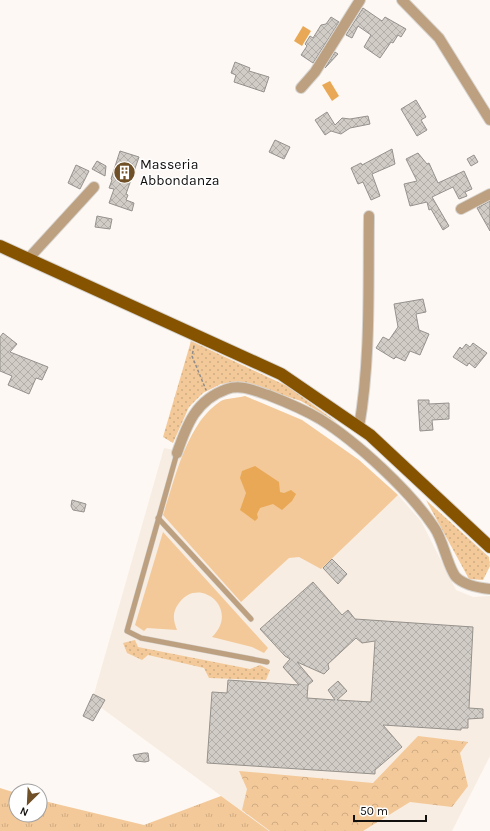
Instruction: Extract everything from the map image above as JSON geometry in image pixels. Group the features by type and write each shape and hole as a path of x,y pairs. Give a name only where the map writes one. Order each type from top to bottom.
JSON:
{"main road":[{"path":"0,246 282,374 370,435 408,468 490,547"}],"street":[{"path":"301,88 314,72 360,0"},
{"path":"416,0 405,3 439,38 490,120"},
{"path":"28,259 94,187"},
{"path":"461,209 490,194"},
{"path":"359,427 364,394 366,366 369,216"},
{"path":"177,453 190,418 209,397 228,388 247,387 292,404 320,420 345,437 394,480 435,528 456,577 484,588 490,580"}],"lane":[{"path":"177,453 127,631 141,638 267,662"},
{"path":"158,518 251,619"}],"path":[{"path":"195,334 192,356 209,397"}],"shaded area":[{"path":"303,26 311,31 302,46 294,41"},
{"path":"330,81 339,96 332,101 322,85"},
{"path":"245,396 302,420 359,460 398,495 421,521 456,590 473,597 490,596 490,756 452,831 269,831 92,701 164,448 185,452 200,420 221,401"},
{"path":"255,466 279,482 280,492 284,493 291,490 296,494 292,501 282,510 273,504 260,508 257,514 258,518 255,521 240,510 246,493 240,478 242,471"}],"green space":[{"path":"191,341 287,386 338,423 301,401 241,382 221,384 203,393 189,407 173,443 163,437"},
{"path":"245,396 302,420 359,460 398,495 321,569 299,557 289,558 241,602 163,515 184,452 199,423 209,410 221,401"},
{"path":"426,500 489,557 490,566 483,580 469,579"},
{"path":"163,532 268,648 264,653 252,647 212,637 220,626 222,616 220,607 214,599 206,594 197,593 187,595 179,603 175,610 174,616 177,630 147,628 144,631 135,625"},
{"path":"135,640 138,647 250,669 260,665 270,670 266,680 209,678 204,668 148,655 142,660 127,653 123,643"},
{"path":"418,736 468,742 460,753 468,786 452,807 410,802 363,831 270,831 242,810 247,789 239,771 373,783"},
{"path":"0,788 8,790 8,823 48,823 48,802 144,825 221,796 269,831 0,831"}],"building":[{"path":"363,8 382,21 385,17 406,29 401,37 398,35 393,43 391,42 380,58 364,47 371,35 358,26 352,38 346,35"},
{"path":"331,17 339,22 313,63 301,55 307,46 305,44 310,36 313,38 321,25 326,24"},
{"path":"335,52 338,54 325,68"},
{"path":"235,62 250,68 249,71 269,77 264,92 234,82 236,75 231,73"},
{"path":"416,100 426,117 421,120 427,130 417,136 401,109"},
{"path":"327,112 335,125 342,118 350,119 368,116 370,124 350,128 341,134 331,131 325,135 315,120"},
{"path":"275,140 290,147 284,159 269,152"},
{"path":"392,149 395,164 372,174 380,196 371,200 363,182 358,184 351,168 361,163 362,165"},
{"name":"Masseria Abbondanza","path":"120,151 139,157 126,194 128,195 126,200 134,203 132,211 109,203 114,189 109,188"},
{"path":"418,153 427,164 429,163 438,183 464,171 472,189 465,192 467,196 459,199 453,187 432,197 449,226 443,230 431,209 429,210 427,202 410,206 404,184 417,181 406,159"},
{"path":"474,155 478,162 471,166 467,159"},
{"path":"97,161 106,166 105,176 92,169"},
{"path":"76,165 89,171 80,189 68,183"},
{"path":"490,201 490,231 477,208"},
{"path":"97,216 112,219 110,229 95,227"},
{"path":"423,299 426,312 416,314 419,330 429,334 420,355 410,351 405,361 396,357 394,359 376,348 383,337 389,340 398,327 394,304"},
{"path":"3,333 17,344 10,352 48,367 42,380 36,378 29,394 8,385 12,376 0,371 0,337"},
{"path":"473,343 487,353 475,368 469,363 467,366 453,357 460,347 462,349 466,344 470,347"},
{"path":"418,400 429,400 429,404 449,403 449,419 432,420 433,430 420,431"},
{"path":"72,500 86,504 84,512 73,510 71,506"},
{"path":"332,559 347,574 338,584 323,568"},
{"path":"313,582 342,615 348,610 355,619 473,627 469,708 483,709 483,718 468,719 468,728 461,728 461,730 383,725 402,747 375,770 375,774 207,763 212,692 227,693 228,680 299,685 283,667 290,659 285,656 260,629","holes":["356,638 362,643 375,641 371,702 337,700 347,691 338,681 328,690 335,700 307,698 308,685 313,681 297,662 324,674 329,669 328,664"]},
{"path":"93,694 105,700 93,721 83,716"},
{"path":"148,753 149,761 136,761 133,755"}],"place":[{"name":"Masseria Abbondanza","path":"124,172"}]}
